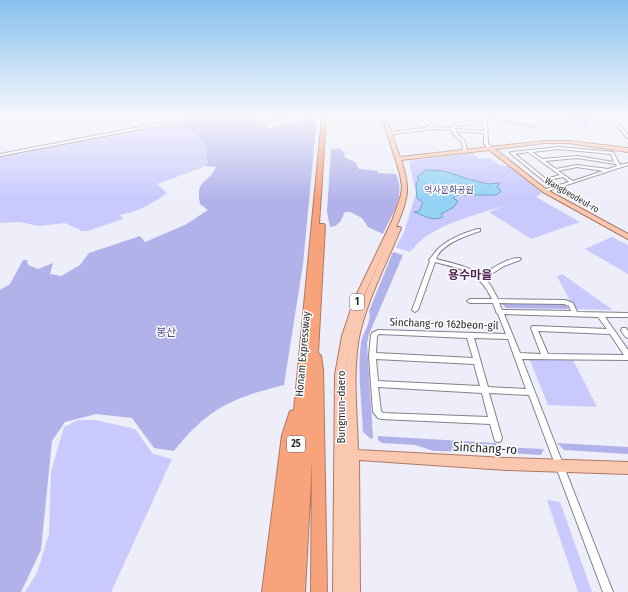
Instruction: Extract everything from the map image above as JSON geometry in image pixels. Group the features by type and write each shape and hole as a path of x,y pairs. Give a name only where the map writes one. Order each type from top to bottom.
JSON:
{"highway":[{"name":"Honam Expressway","path":"284,592 322,145"},
{"name":"Honam Expressway","path":"297,592 327,145"},
{"path":"314,339 318,370 319,592"},
{"path":"270,592 288,435 300,396"}],"main road":[{"name":"Bungmun-daero","path":"353,592 347,454 340,376 346,336 358,300 403,203 405,186 401,159 395,145"},
{"name":"Bungmun-daero","path":"340,592 350,376 354,342 361,314 406,211 409,198 410,186 397,145"},
{"path":"401,159 524,145"},
{"path":"580,145 628,150"},
{"path":"479,150 500,156 503,149 508,146"},
{"name":"Wangbeodeul-ro","path":"491,148 545,191 628,237"},
{"name":"Sinchang-ro","path":"347,454 628,468"}],"street":[{"path":"0,155 52,145"},
{"path":"464,152 466,145"},
{"path":"487,145 491,148"},
{"path":"563,176 545,180 512,153 560,148 612,154 619,167"},
{"path":"528,151 572,182"},
{"path":"541,160 577,157 616,163"},
{"path":"545,191 628,164"},
{"path":"555,170 577,166 608,170"},
{"name":"Sinchang-ro 162beon-gil","path":"415,310 432,260 441,249 449,243 460,236 478,230"},
{"path":"480,278 502,265 518,259"},
{"name":"Sinchang-ro 162beon-gil","path":"432,260 465,269 480,278 488,287 518,356 608,592"},
{"path":"470,301 565,302 571,305 575,313"},
{"path":"499,312 628,315"},
{"path":"518,356 627,358 628,357 600,314"},
{"path":"545,356 534,328 612,332"},
{"path":"628,330 624,330 628,336"},
{"name":"Sinchang-ro 162beon-gil","path":"372,356 374,335 378,332 510,337"},
{"path":"470,336 498,438"},
{"path":"477,361 372,356 377,412 381,416 391,417 494,421"},
{"path":"375,384 531,392"}],"green space":[{"path":"63,145 206,145 206,156 208,162 201,168 157,184 167,193 151,204 120,215 123,219 88,231 82,231 65,223 39,226 20,222 0,223 0,157"},
{"name":"봉산","path":"205,145 314,145 303,264 284,385 235,400 222,407 198,424 174,451 154,448 132,418 96,414 65,422 52,441 41,550 21,592 0,592 0,290 10,284 23,260 27,260 28,265 38,269 53,263 50,274 61,276 80,265 89,253 140,236 145,242 185,225 208,210 200,204 199,196 201,185 216,167 204,166 208,162 206,156 207,147"},
{"path":"339,148 345,153 344,157 355,162 359,169 378,171 378,173 396,174 399,182 399,197 394,212 383,234 368,227 362,218 350,212 345,212 340,222 335,226 330,227 327,212 331,149"},
{"name":"역사문화공원","path":"473,153 479,159 489,158 501,166 509,166 542,193 536,197 580,222 531,239 489,212 512,203 447,225 423,238 410,252 397,248 396,247 404,232 416,194 409,161"},
{"path":"612,237 628,245 628,274 585,249"},
{"path":"393,252 403,255 369,334 367,343 373,438 371,439 363,432 360,376 361,343 370,315 369,311"},
{"path":"562,274 613,310 576,309 573,307 557,276"},
{"path":"502,304 564,304 569,309 506,308"},
{"path":"529,358 573,360 597,407 548,405"},
{"path":"78,420 96,420 135,429 153,454 172,459 111,592 25,592 37,573 49,534 51,472 64,427"},
{"path":"378,436 496,443 498,452 434,451 415,445 382,443 378,440"},
{"path":"557,443 628,447 628,454 564,450"},
{"path":"505,447 544,449 541,455 507,453"},
{"path":"547,500 560,502 592,592 578,592"}],"shaded area":[{"path":"426,170 444,171 488,184 498,183 500,184 497,186 501,191 495,195 457,195 453,198 458,201 454,207 441,214 443,217 435,219 428,218 414,212 419,211 423,203 417,198 416,183 419,180 417,177"}],"district":[{"name":"용수마을","path":"470,275"}]}
